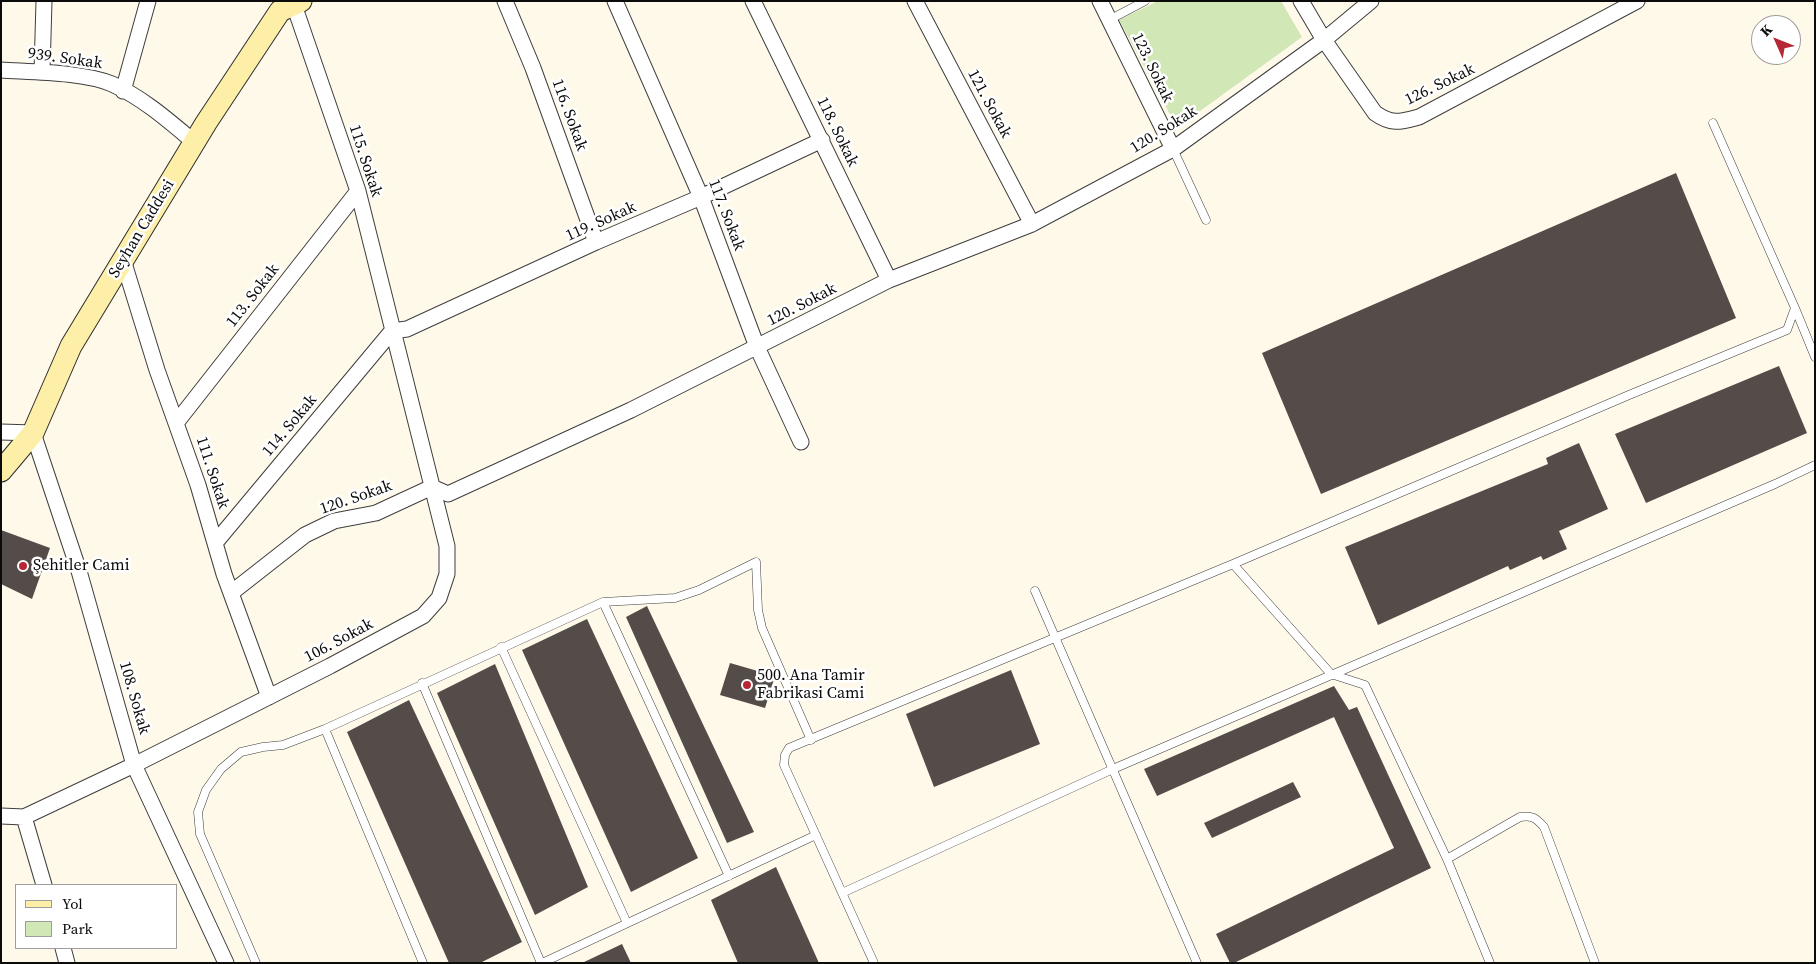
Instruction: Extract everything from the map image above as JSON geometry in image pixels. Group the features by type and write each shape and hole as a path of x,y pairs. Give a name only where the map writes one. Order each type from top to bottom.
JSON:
{"main road":[{"name":"Seyhan Caddesi","path":"1,471 33,433 72,346 194,142 288,5"}],"street":[{"path":"42,72 44,1"},
{"path":"123,91 148,1"},
{"name":"116. Sokak","path":"505,1 533,68 596,242"},
{"name":"117. Sokak","path":"615,1 701,197 757,347 801,442"},
{"name":"118. Sokak","path":"753,1 889,280"},
{"name":"121. Sokak","path":"915,1 1032,224"},
{"name":"123. Sokak","path":"1100,1 1173,150"},
{"name":"126. Sokak","path":"1301,1 1324,40 1375,114 1387,122 1401,122 1419,117 1637,1"},
{"name":"120. Sokak","path":"231,593 305,535 334,521 376,513 432,487 448,494 622,414 889,280 1032,224 1173,150 1324,40 1371,1"},
{"name":"115. Sokak","path":"288,5 358,190 392,332"},
{"name":"939. Sokak","path":"1,70 42,72 82,77 112,84 152,107 194,142"},
{"name":"119. Sokak","path":"392,332 407,329 596,242 701,197 822,140"},
{"name":"113. Sokak","path":"176,423 358,190"},
{"name":"111. Sokak","path":"123,260 158,370 198,485 231,593 269,697"},
{"name":"106. Sokak","path":"1,816 24,817 134,765 423,616 439,598 447,574 447,546 392,332"},
{"name":"114. Sokak","path":"215,543 392,332"},
{"path":"1,432 33,433"},
{"name":"108. Sokak","path":"33,433 79,571 134,765 226,963"},
{"path":"24,817 44,884"},
{"path":"63,949 67,963"}],"lane":[{"path":"1109,20 1145,1"},
{"path":"1713,124 1815,357"},
{"path":"1173,150 1206,220"},
{"path":"874,963 784,765 785,754 789,748 1056,639 1629,395 1787,330 1795,308"},
{"path":"842,893 1113,769 1815,466"},
{"path":"256,963 200,834 198,812 206,790 221,769 241,752 283,744 325,729 422,683 603,602 676,598 699,590 756,562 758,610 762,628 810,740"},
{"path":"1233,564 1332,674 1365,686 1447,859 1490,963"},
{"path":"1035,591 1197,963"},
{"path":"603,602 729,876"},
{"path":"501,647 627,924"},
{"path":"422,683 542,963 553,961 816,835"},
{"path":"325,729 424,963"},
{"path":"1447,859 1520,817 1529,816 1536,818 1544,826 1595,963"}],"green space":[{"path":"1158,1 1281,1 1302,37 1185,122 1174,122 1119,20"}],"building":[{"path":"1676,173 1736,318 1321,494 1262,353"},
{"path":"1779,366 1807,433 1646,503 1615,434"},
{"path":"1579,443 1608,509 1559,531 1567,549 1543,560 1541,556 1510,570 1508,566 1378,625 1345,547 1548,464 1546,458"},
{"name":"Şehitler Cami","path":"1,530 50,548 32,599 1,584"},
{"path":"647,606 754,832 727,843 626,617"},
{"path":"587,619 698,858 631,892 522,650"},
{"name":"500. Ana Tamir Fabrikasi Cami","path":"730,663 775,676 765,708 720,695"},
{"path":"495,664 588,887 535,915 437,693"},
{"path":"1011,670 1040,744 934,787 906,714"},
{"path":"1334,686 1349,710 1357,707 1431,868 1234,963 1230,963 1216,934 1394,848 1334,717 1157,796 1144,769"},
{"path":"409,700 522,942 480,963 449,963 347,732"},
{"path":"1293,782 1301,797 1212,838 1204,823"},
{"path":"776,867 819,963 738,963 711,900"},
{"path":"622,944 631,963 582,963"}],"place":[{"name":"Şehitler Cami","path":"23,566"},
{"name":"500. Ana Tamir Fabrikasi Cami","path":"747,685"}]}
